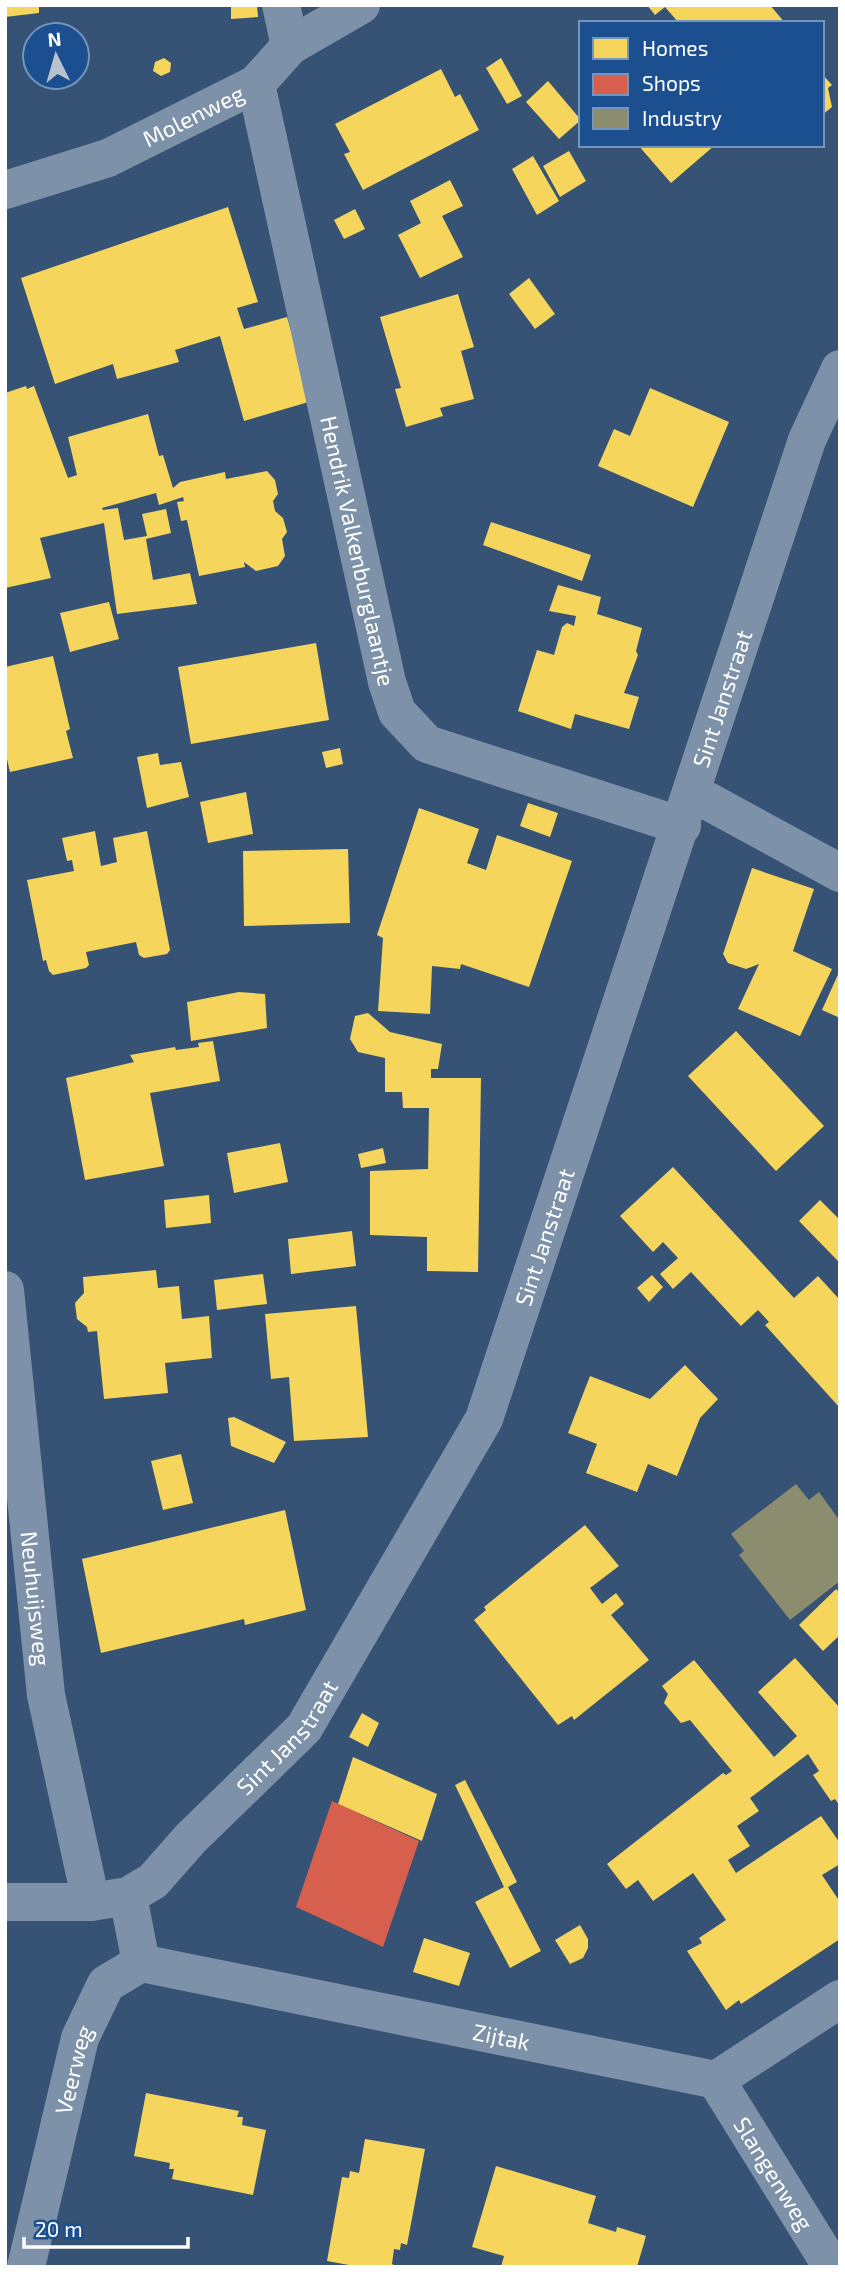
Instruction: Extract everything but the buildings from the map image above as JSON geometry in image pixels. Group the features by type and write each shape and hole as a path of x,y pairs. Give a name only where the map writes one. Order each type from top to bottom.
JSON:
{"street":[{"path":"281,5 290,46"},
{"name":"Molenweg","path":"5,190 108,159 256,84 290,46 361,5"},
{"name":"Hendrik Valkenburglaantje","path":"256,84 387,682 397,712 427,744 687,809 840,873"},
{"name":"Sint Janstraat","path":"5,1902 90,1902 128,1896 153,1881 191,1838 304,1728 484,1419 807,440 840,369"},
{"name":"Neuhuijsweg","path":"5,1290 46,1695 90,1902"},
{"path":"128,1896 141,1963"},
{"name":"Zijtak","path":"141,1963 716,2080"},
{"name":"Veerweg","path":"26,2267 80,2038 106,1984 141,1963"},
{"path":"716,2080 840,1999"},
{"name":"Slangenweg","path":"716,2080 832,2267"}]}
